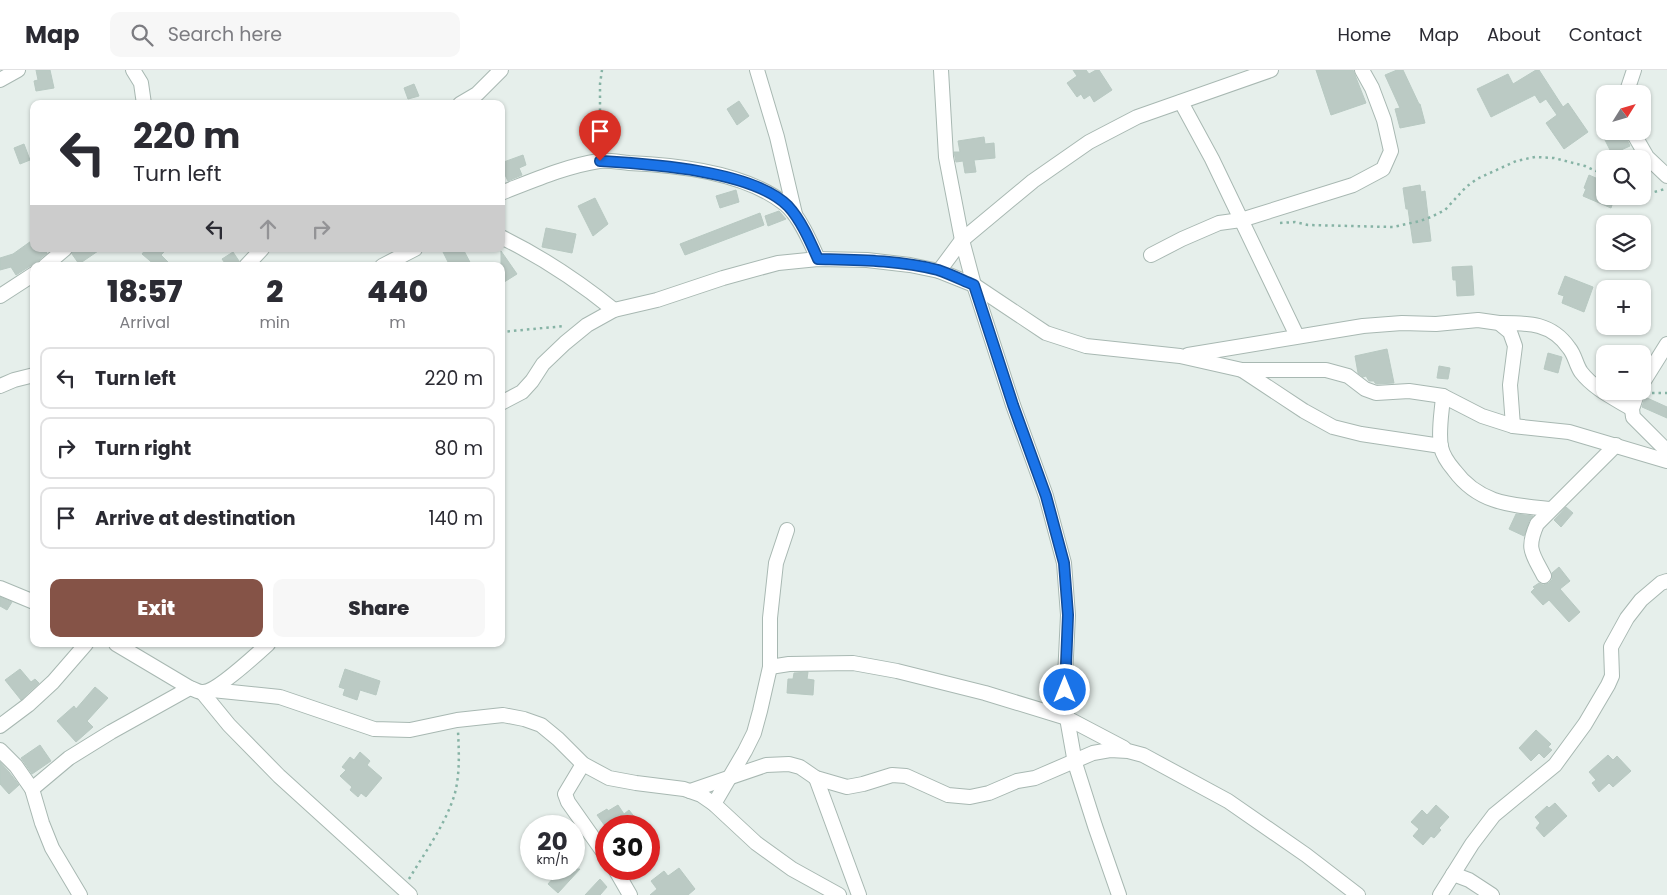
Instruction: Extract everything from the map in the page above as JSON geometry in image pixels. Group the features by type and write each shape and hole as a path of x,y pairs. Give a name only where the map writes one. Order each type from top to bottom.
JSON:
{"street":[{"path":"0,80 18,70"},
{"path":"133,70 141,83 143,100"},
{"path":"477,99 500,70"},
{"path":"757,70 777,137 796,216"},
{"path":"940,70 946,157 962,240 974,285 1013,405 1046,496 1064,563 1068,615 1065,676 1066,718 1075,763 1120,895"},
{"path":"938,271 962,240 1033,181 1089,142 1137,117 1271,70"},
{"path":"1150,256 1182,239 1219,223 1241,220 1353,185 1383,169 1391,151 1384,120 1372,88 1362,70"},
{"path":"1629,85 1634,70"},
{"path":"1181,102 1212,159 1297,336"},
{"path":"1637,140 1647,157 1667,176"},
{"path":"505,192 550,175 600,161 646,164 700,171 738,180 766,191 787,205 796,216 818,259"},
{"path":"505,239 550,263 583,285 614,310"},
{"path":"49,262 61,252"},
{"path":"250,262 259,252"},
{"path":"390,262 409,252"},
{"path":"505,401 522,392 543,364 564,344 587,325 614,310 657,300 723,278 778,264 818,259 867,260 910,265 938,271 974,285 1046,333 1086,346 1180,356 1242,370 1326,370 1348,376 1365,389 1376,393 1409,391 1443,396 1482,416 1513,426 1569,432 1667,461"},
{"path":"0,296 30,277"},
{"path":"1180,356 1247,346 1337,329 1478,320 1531,324 1545,327 1559,336 1570,348 1580,371 1594,386 1632,409"},
{"path":"1499,323 1510,332 1515,346 1510,385 1513,426"},
{"path":"1651,370 1667,344"},
{"path":"1242,370 1304,411 1334,428 1441,446"},
{"path":"0,386 30,376"},
{"path":"1443,396 1441,446 1444,457 1459,477 1486,499 1503,504 1550,509"},
{"path":"1635,400 1632,409 1634,417 1667,451"},
{"path":"1544,576 1531,551 1532,537 1537,524 1616,445"},
{"path":"714,804 754,732 770,667 770,618 776,563 787,530"},
{"path":"1440,895 1472,844 1494,816 1555,766 1585,724 1610,681 1613,666 1611,646 1627,618 1641,600 1661,583 1667,581"},
{"path":"0,588 30,600"},
{"path":"0,726 28,706 53,682 83,647"},
{"path":"122,647 202,690 280,697 374,729 410,730 458,720 503,715 524,719 541,726 558,739 582,764 609,778 690,791 701,795 714,804 756,843 792,869 838,895"},
{"path":"32,789 70,758 111,732 202,690 253,657 265,647"},
{"path":"770,667 789,664 853,663 897,671 976,691 1066,718 1128,751"},
{"path":"202,690 230,725 279,776 407,892"},
{"path":"0,750 16,766 32,789 52,848 80,895"},
{"path":"690,791 766,765 789,764 800,767 816,778 847,787 892,775 906,776 948,795 970,797 989,793 1017,781 1035,778 1094,754 1110,750 1128,751 1143,755 1228,801 1306,855 1358,895"},
{"path":"582,764 565,794 568,802 595,840"},
{"path":"816,778 860,895"},
{"path":"1453,874 1469,880 1492,895"},
{"path":"621,880 630,895"}],"path":[{"path":"600,161 602,70"},
{"path":"1276,224 1295,222 1393,227 1420,221 1446,210 1466,187 1477,179 1516,161 1535,157 1554,158 1596,171"},
{"path":"1651,191 1667,189"},
{"path":"505,332 550,326 587,325"},
{"path":"407,892 442,824 454,794 458,771 458,720"}],"building":[{"path":"36,70 50,70 54,88 36,91 34,81 38,80"},
{"path":"1073,70 1086,70 1089,74 1099,70 1112,90 1094,102 1090,95 1084,99 1081,94 1077,97 1067,83 1077,76"},
{"path":"1316,70 1353,70 1366,103 1331,115"},
{"path":"1397,70 1403,70 1420,104 1425,123 1400,128 1395,109 1400,108 1385,75"},
{"path":"1539,70 1563,107 1568,103 1588,132 1564,149 1546,123 1557,115 1546,99 1540,103 1535,95 1491,117 1477,89 1508,74 1513,84"},
{"path":"414,84 419,96 408,99 404,88"},
{"path":"739,101 749,116 737,125 727,109"},
{"path":"984,137 985,144 994,143 995,158 974,160 976,172 965,173 963,161 956,162 954,152 960,152 958,141"},
{"path":"1605,140 1627,140 1630,146 1621,150 1610,150"},
{"path":"24,144 30,160 20,164 14,148"},
{"path":"523,155 526,165 519,168 522,175 508,181 505,175 505,162"},
{"path":"1589,175 1596,178 1596,202 1583,196 1586,189 1584,188"},
{"path":"1420,185 1421,192 1425,191 1431,241 1413,243 1403,188"},
{"path":"736,190 739,202 720,208 716,196"},
{"path":"595,198 608,224 593,236 578,206"},
{"path":"779,211 786,219 768,226 765,216"},
{"path":"760,213 764,225 685,255 680,244"},
{"path":"546,228 576,234 572,253 542,247"},
{"path":"30,242 30,252 47,253 38,262 30,262 30,266 16,275 11,267 0,270 0,258 13,254"},
{"path":"73,252 97,252 82,262 78,262 72,254"},
{"path":"144,252 164,252 161,255 168,262 151,262 142,254"},
{"path":"233,252 239,261 224,262 222,259"},
{"path":"443,252 465,252 470,262 448,262"},
{"path":"502,252 517,274 505,282 505,262 501,262"},
{"path":"1472,266 1474,295 1457,296 1456,280 1453,280 1452,267"},
{"path":"1565,276 1593,287 1584,312 1562,303 1564,296 1558,294"},
{"path":"1387,349 1394,383 1377,384 1358,373 1355,356"},
{"path":"1548,353 1562,357 1558,373 1544,369"},
{"path":"1439,366 1450,368 1448,379 1437,378"},
{"path":"1644,400 1651,400 1667,407 1667,418 1642,407"},
{"path":"1566,507 1573,513 1561,527 1554,520"},
{"path":"1516,514 1533,516 1529,521 1524,536 1509,529"},
{"path":"1559,567 1570,581 1560,589 1580,612 1569,622 1549,600 1543,605 1531,592 1535,588 1533,587 1539,583 1543,585 1549,583 1552,580 1552,573"},
{"path":"0,597 12,602 7,610 0,606"},
{"path":"20,669 31,682 35,679 39,683 21,700 5,680"},
{"path":"345,669 380,681 376,695 360,690 357,700 343,695 345,689 339,687"},
{"path":"808,672 807,679 814,680 813,695 787,693 788,679 793,679 794,673"},
{"path":"95,687 108,698 87,721 93,727 76,742 57,721 74,706 76,709"},
{"path":"1536,730 1551,744 1548,747 1552,750 1544,758 1539,753 1531,761 1519,748"},
{"path":"40,745 51,761 32,774 21,758"},
{"path":"360,752 370,761 367,765 382,778 366,797 361,793 358,797 350,790 352,787 340,776 346,770 342,767 350,757 354,760"},
{"path":"1608,755 1613,760 1617,756 1631,771 1613,787 1609,783 1599,792 1592,783 1596,780 1589,772"},
{"path":"0,762 19,785 9,794 0,784"},
{"path":"1555,803 1567,816 1544,837 1536,828 1540,823 1535,817 1547,806 1549,808"},
{"path":"618,805 624,814 629,810 633,815 597,815 607,809 608,811"},
{"path":"1436,805 1449,817 1439,828 1441,830 1434,838 1431,836 1423,845 1413,836 1419,829 1411,822 1422,810 1427,815"},
{"path":"679,868 695,889 688,895 650,895 657,889 651,881 660,880 660,874 664,871 668,876"},
{"path":"551,880 570,880 558,893 548,884"},
{"path":"599,880 607,887 600,895 585,895"}],"route":[{"path":"600,161 646,164 700,171 738,180 766,191 787,205 796,216 818,259 867,260 910,265 938,271 974,285 1013,405 1046,496 1064,563 1068,615 1065,690"}]}
